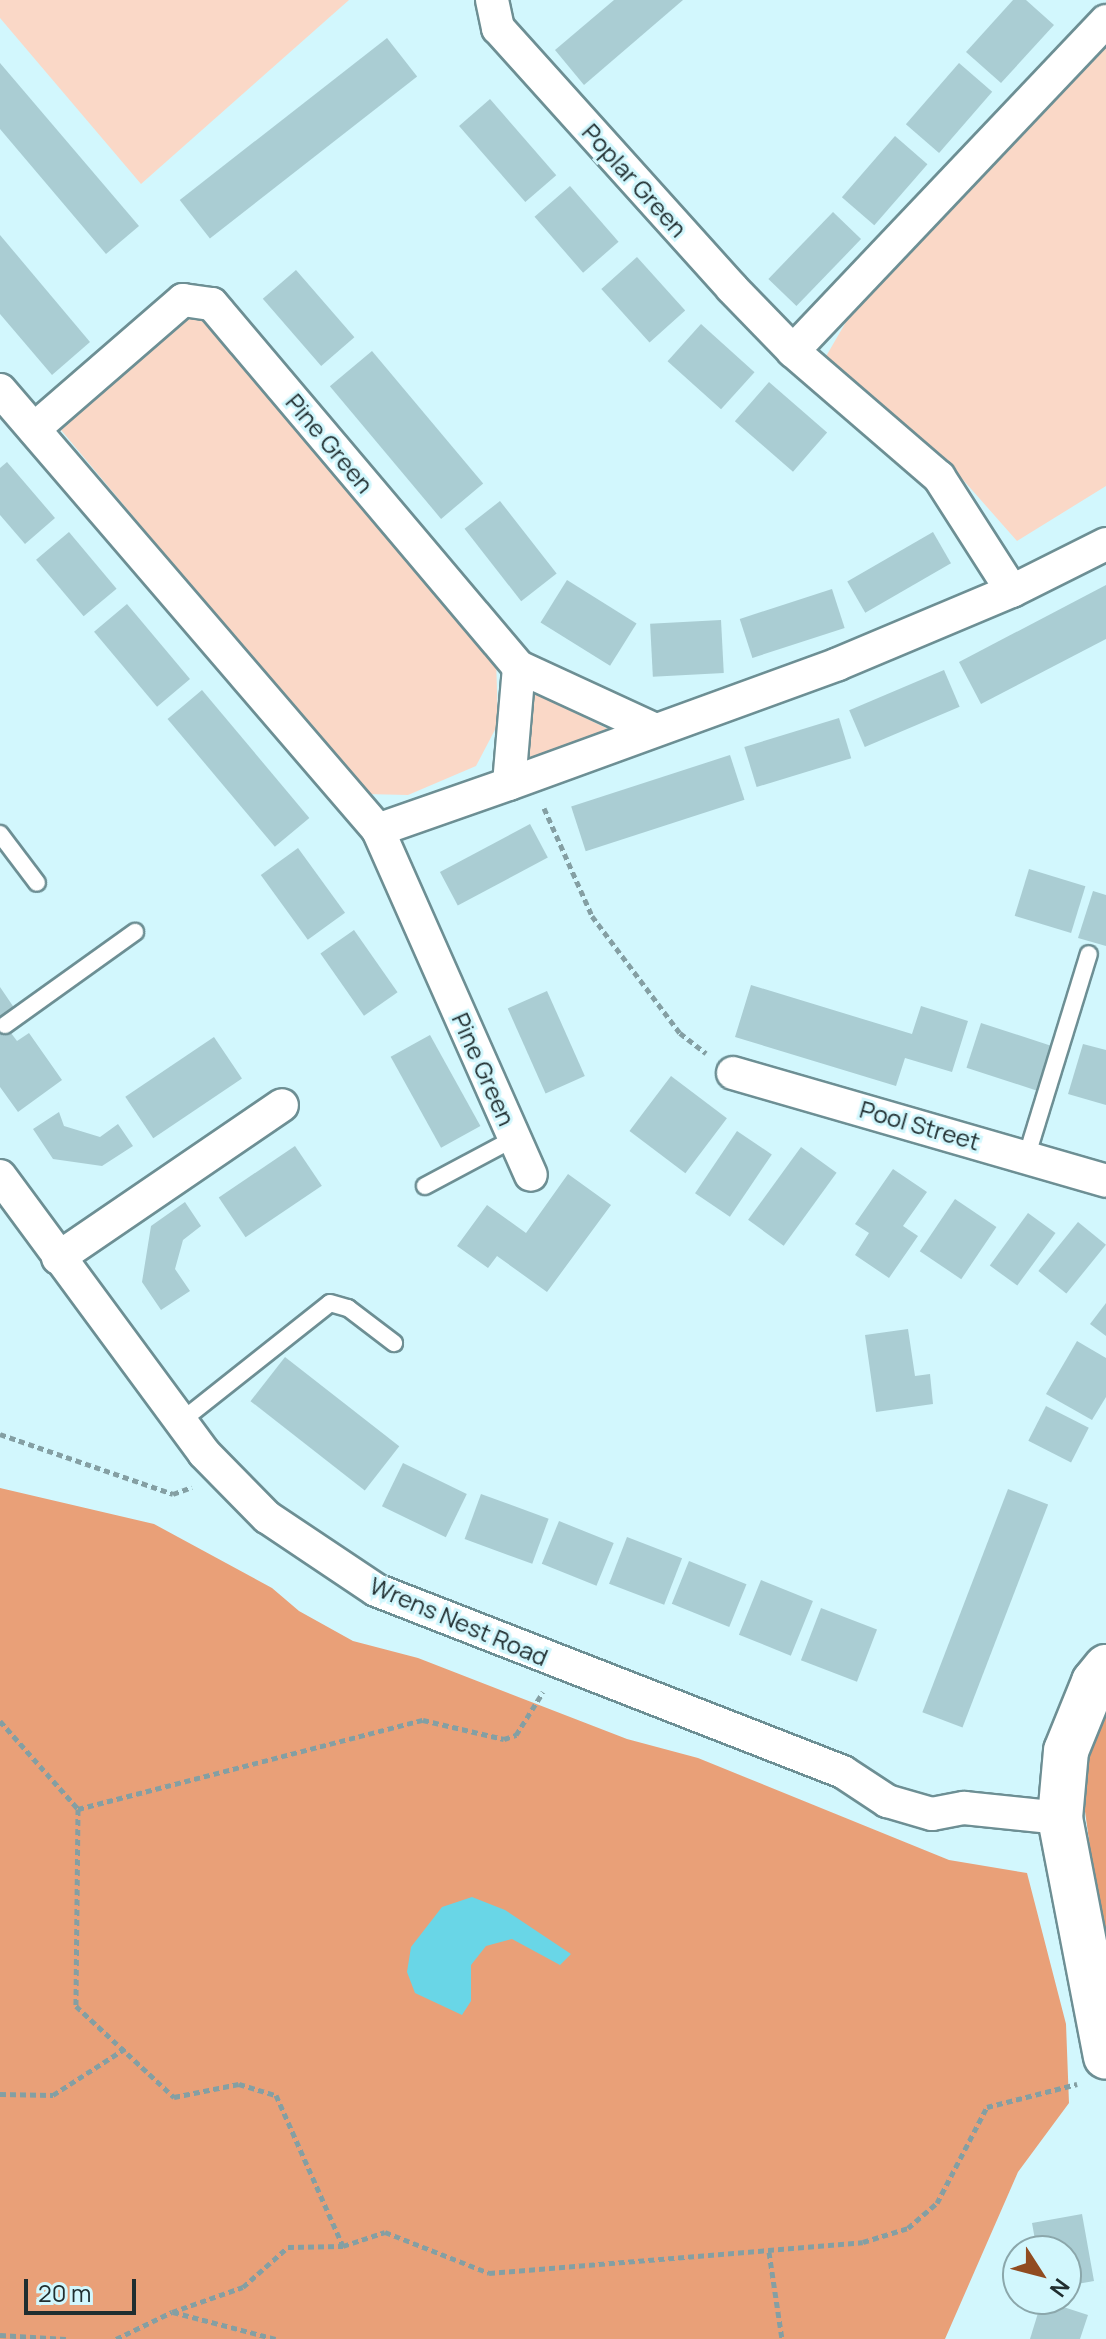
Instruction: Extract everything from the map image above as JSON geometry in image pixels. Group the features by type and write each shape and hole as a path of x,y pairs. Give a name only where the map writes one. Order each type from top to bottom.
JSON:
{"street":[{"name":"Poplar Green","path":"492,0 498,28 793,351 939,477 1012,591"},
{"path":"793,351 1106,21"},
{"name":"Pine Green","path":"34,429 183,300 212,304 519,667"},
{"name":"Pine Green","path":"0,390 378,830 531,1175"},
{"path":"378,830 838,664 1012,591 1106,544"},
{"path":"519,780 519,667 653,729"},
{"name":"Pool Street","path":"733,1073 1027,1155 1106,1181"},
{"path":"58,1258 282,1105"},
{"name":"Wrens Nest Road","path":"0,1176 180,1422 226,1476 267,1517 376,1590 843,1772 930,1791 964,1808 1060,1818"},
{"path":"1098,2070 1060,1818 1066,1751 1094,1682 1106,1667"}],"lane":[{"path":"0,834 37,883"},
{"path":"5,1025 135,932"},
{"path":"1027,1155 1089,954"},
{"path":"425,1186 515,1138"},
{"path":"180,1422 330,1303 348,1308 394,1343"}],"path":[{"path":"519,780 592,916 627,969 680,1033 733,1073"},
{"path":"0,1434 173,1494 226,1476"},
{"path":"78,1809 423,1720 504,1739 516,1735 561,1664"},
{"path":"0,1721 78,1809 76,2006 126,2048 174,2097 239,2084 276,2095 343,2246"},
{"path":"0,2094 53,2095 126,2048"},
{"path":"116,2339 172,2312 243,2287 288,2247 343,2246 385,2232 489,2273 863,2242 908,2228 937,2203 987,2107 1098,2070"},
{"path":"769,2252 782,2339"},
{"path":"172,2312 276,2339"},
{"path":"0,2335 66,2339"}],"shaded area":[{"path":"0,0 349,0 141,184 0,18"},
{"path":"1106,37 1106,486 1017,541 957,473 825,358 846,322"},
{"path":"202,313 496,658 498,724 476,766 408,795 365,794 61,430 72,410 178,316"},
{"path":"533,692 618,734 520,763"},
{"path":"0,1488 154,1524 272,1588 299,1611 353,1641 418,1658 627,1739 698,1758 949,1860 1027,1873 1066,2024 1069,2103 1018,2172 945,2339 0,2339"},
{"path":"1106,1687 1106,1963 1079,1768"}],"water":[{"path":"472,1897 505,1910 571,1954 560,1965 512,1939 486,1946 471,1965 471,2001 462,2015 415,1993 407,1972 411,1947 442,1907"}],"building":[{"path":"614,0 683,0 584,85 555,50"},
{"path":"1013,0 1026,0 1054,25 1001,83 966,52"},
{"path":"387,38 417,77 210,239 180,200"},
{"path":"0,63 139,226 106,254 0,129"},
{"path":"959,63 992,92 939,153 906,124"},
{"path":"490,99 556,175 525,202 459,126"},
{"path":"895,136 927,164 874,225 842,197"},
{"path":"570,186 619,242 583,273 535,217"},
{"path":"833,212 861,239 796,306 768,279"},
{"path":"0,235 90,342 52,375 0,314"},
{"path":"637,257 685,311 650,343 601,289"},
{"path":"296,270 354,337 321,366 263,299"},
{"path":"701,324 755,372 721,409 668,361"},
{"path":"372,351 483,484 441,519 330,386"},
{"path":"769,382 827,433 793,472 735,421"},
{"path":"7,462 55,518 25,544 0,515 0,468"},
{"path":"500,501 557,573 521,601 465,529"},
{"path":"69,532 117,589 84,616 36,560"},
{"path":"933,532 951,563 865,613 847,582"},
{"path":"567,580 637,623 610,666 541,622"},
{"path":"1106,585 1106,639 981,704 959,662"},
{"path":"832,589 845,628 752,658 740,619"},
{"path":"127,604 190,679 157,707 94,632"},
{"path":"721,620 724,673 653,677 650,624"},
{"path":"944,670 960,707 865,747 849,710"},
{"path":"202,690 309,818 275,847 168,719"},
{"path":"839,718 851,758 757,787 744,747"},
{"path":"730,755 745,800 586,851 571,807"},
{"path":"530,824 548,858 458,905 440,872"},
{"path":"298,848 345,913 308,940 261,875"},
{"path":"1029,869 1085,886 1071,933 1015,916"},
{"path":"1093,891 1106,895 1106,946 1078,938"},
{"path":"354,930 398,992 364,1016 320,954"},
{"path":"751,985 912,1034 921,1006 968,1021 952,1072 905,1058 896,1086 735,1037"},
{"path":"0,987 17,1012 2,1021 17,1041 29,1033 62,1080 18,1112 0,1087"},
{"path":"547,991 585,1076 546,1093 508,1008"},
{"path":"981,1023 1053,1046 1039,1091 966,1068"},
{"path":"430,1035 480,1126 441,1148 391,1057"},
{"path":"214,1037 242,1078 153,1138 125,1097"},
{"path":"1083,1044 1106,1050 1106,1105 1068,1094"},
{"path":"671,1076 727,1118 685,1173 629,1131"},
{"path":"59,1112 64,1126 100,1137 118,1124 133,1146 102,1166 53,1159 33,1129"},
{"path":"737,1131 772,1154 730,1217 695,1193"},
{"path":"295,1146 322,1186 246,1237 219,1197"},
{"path":"801,1147 837,1173 784,1246 748,1220"},
{"path":"893,1169 927,1192 903,1226 918,1236 889,1278 855,1255 869,1233 855,1224"},
{"path":"568,1174 611,1205 547,1292 497,1256 488,1268 457,1246 487,1205 526,1233"},
{"path":"955,1199 996,1227 961,1279 920,1251"},
{"path":"185,1202 201,1226 183,1240 175,1269 190,1291 161,1310 142,1282 151,1226"},
{"path":"1028,1213 1056,1233 1017,1286 990,1266"},
{"path":"1078,1222 1106,1245 1066,1294 1038,1271"},
{"path":"1106,1303 1106,1336 1090,1324"},
{"path":"908,1329 915,1376 930,1374 933,1404 876,1412 865,1335"},
{"path":"1077,1341 1106,1358 1106,1397 1092,1420 1046,1394"},
{"path":"285,1357 399,1446 365,1490 251,1401"},
{"path":"1046,1406 1089,1428 1071,1463 1028,1441"},
{"path":"403,1463 467,1494 446,1537 382,1506"},
{"path":"1008,1489 1048,1504 962,1728 922,1712"},
{"path":"481,1494 549,1519 532,1564 465,1539"},
{"path":"559,1521 614,1543 596,1586 542,1564"},
{"path":"627,1537 682,1558 664,1605 609,1584"},
{"path":"689,1561 746,1584 729,1627 672,1604"},
{"path":"761,1580 813,1601 791,1656 739,1635"},
{"path":"821,1608 877,1630 857,1682 801,1660"},
{"path":"1082,2214 1094,2281 1082,2283 1082,2235 1034,2235 1032,2223"},
{"path":"1037,2315 1088,2315 1080,2339 1030,2339"}]}
